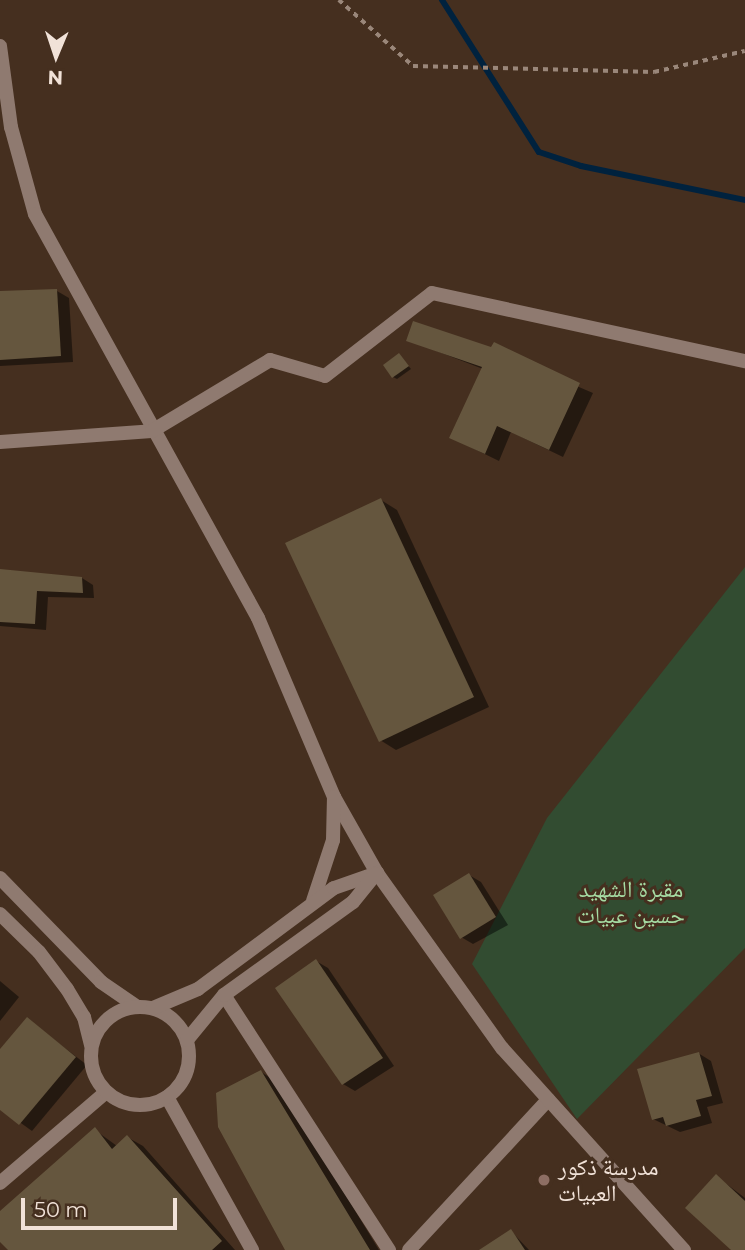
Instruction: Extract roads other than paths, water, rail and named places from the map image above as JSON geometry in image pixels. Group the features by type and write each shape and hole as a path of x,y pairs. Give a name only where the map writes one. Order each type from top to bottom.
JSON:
{"street":[{"path":"0,46 1,69 11,127 35,214 258,618 334,797 377,873 502,1048 684,1250"},
{"path":"0,442 152,430 270,360 325,376 432,293 745,361"},
{"path":"311,904 325,874 333,840 334,797"},
{"path":"153,1008 198,989 334,888 377,873"},
{"path":"0,914 39,952 84,1017 96,1079 106,1092 135,1105 167,1097 186,1072 187,1040 224,995 353,902 377,873"},
{"path":"0,878 101,982 136,1006 153,1008 168,1015 187,1040"},
{"path":"224,995 389,1250"},
{"path":"91,1047 107,1019 136,1006"},
{"path":"0,1183 106,1092"},
{"path":"167,1097 252,1250"},
{"path":"409,1250 548,1100"}],"waterway":[{"path":"442,0 539,152 581,166 745,200"}],"place":[{"name":"مدرسة ذكور العبيات","path":"544,1180"}],"park label":[{"name":"مقبرة الشهيد حسين عبيات","path":"631,902"}]}
